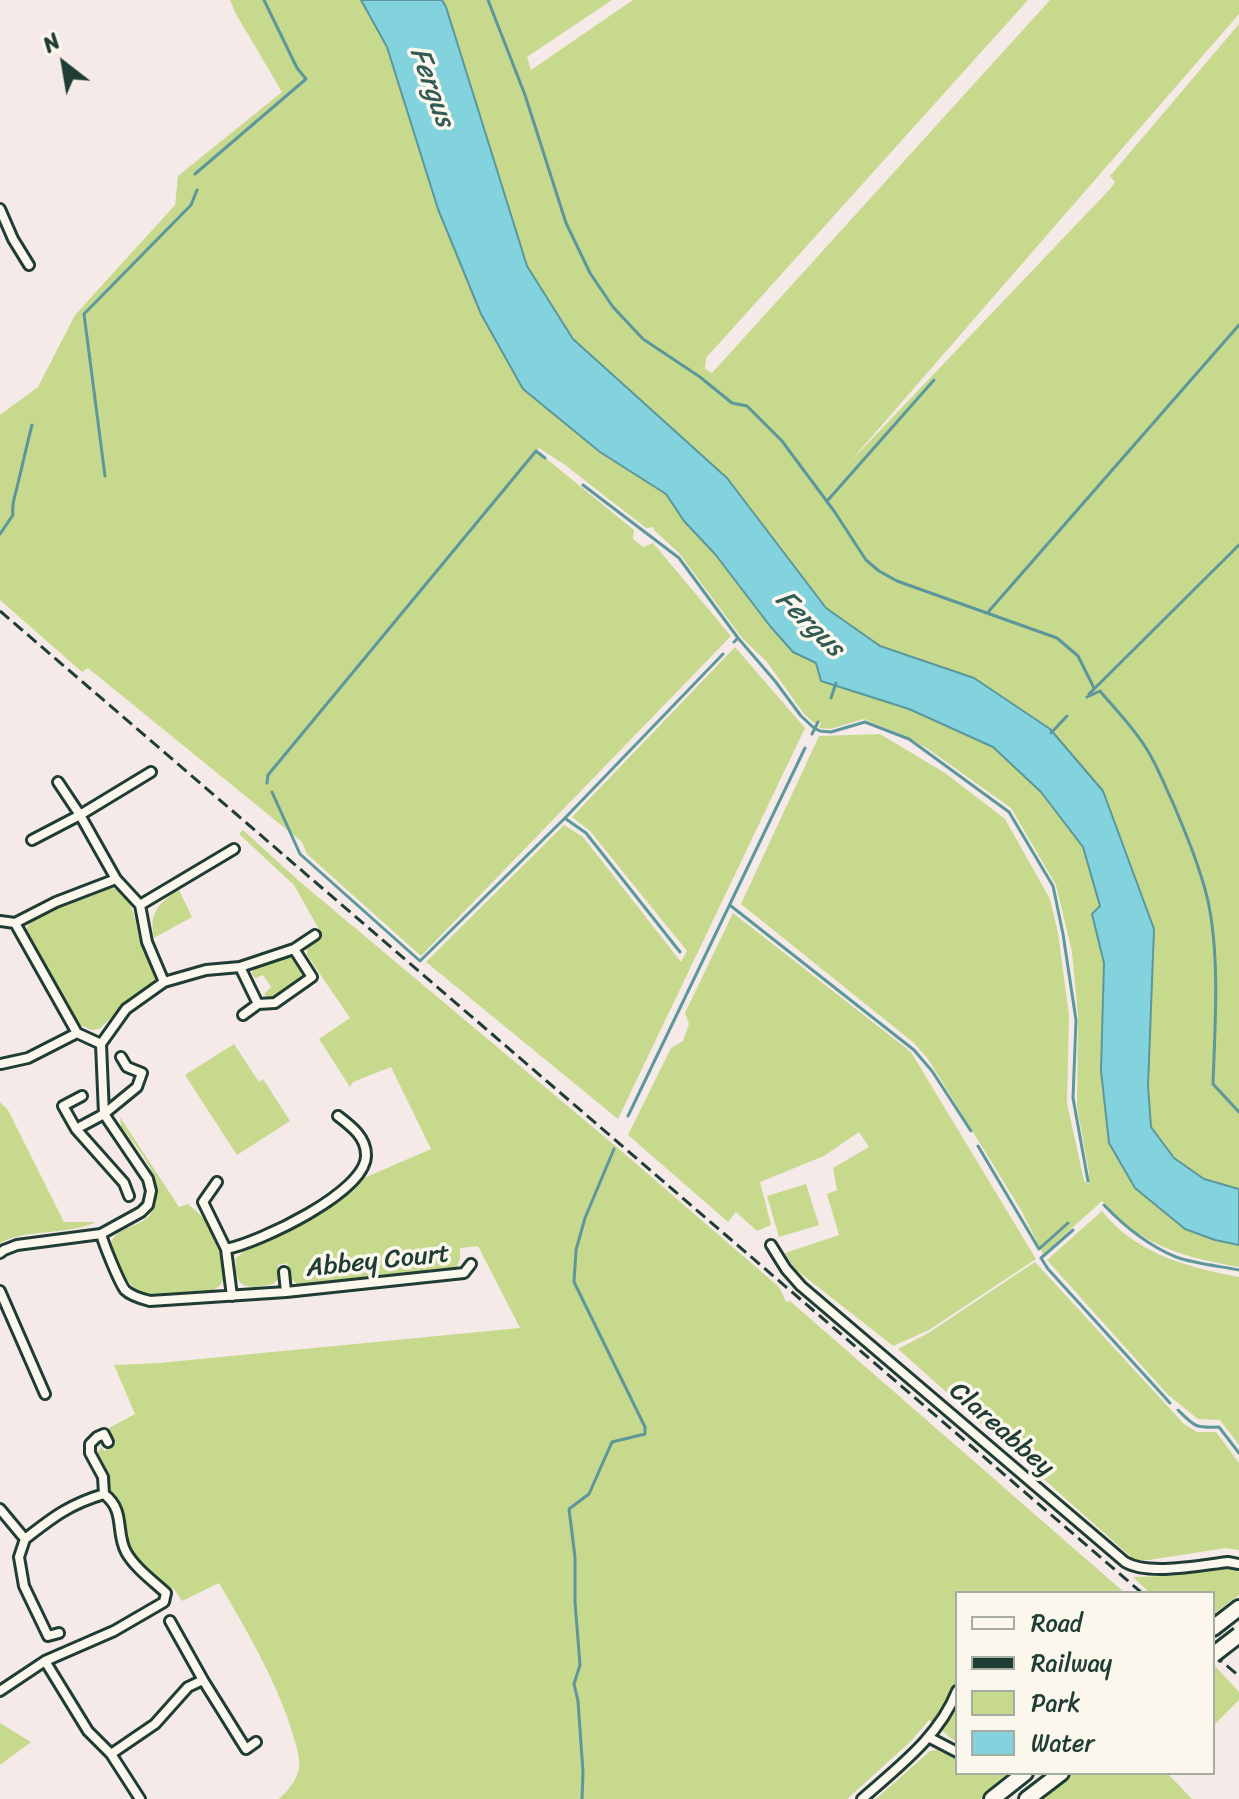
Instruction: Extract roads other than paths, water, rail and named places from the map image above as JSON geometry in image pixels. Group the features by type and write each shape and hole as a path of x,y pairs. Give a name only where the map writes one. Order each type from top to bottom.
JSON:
{"main road":[{"path":"1215,1626 1239,1608"},
{"path":"1215,1653 1239,1635"},
{"path":"992,1799 1022,1775"},
{"path":"1027,1799 1058,1775"}],"street":[{"path":"0,209 29,265"},
{"path":"32,840 151,772"},
{"path":"58,782 116,879 140,905 147,942 164,982"},
{"path":"140,905 234,849"},
{"path":"0,921 15,923 56,902 116,879"},
{"path":"15,923 77,1033 101,1044"},
{"path":"0,1253 17,1245 101,1234 148,1205 151,1191 148,1179 104,1114 101,1044 126,1009 164,982 206,970 240,967 294,949 315,935"},
{"path":"243,1015 258,1004 275,1003 312,977 294,949"},
{"path":"240,967 258,1004"},
{"path":"1,1064 28,1058 77,1033"},
{"path":"76,1129 104,1114 137,1087 142,1073 127,1067 121,1057"},
{"path":"82,1096 63,1106 76,1129 124,1183 129,1196"},
{"name":"Abbey Court","path":"226,1249 255,1240 326,1203 360,1175 366,1157 362,1140 352,1126 338,1116"},
{"path":"217,1182 203,1202 226,1249 232,1296"},
{"name":"Abbey Court","path":"101,1234 125,1290 150,1301 286,1292 464,1273 471,1264"},
{"name":"Clareabbey","path":"771,1245 801,1286 1125,1562 1134,1568 1148,1570 1228,1562 1239,1564"},
{"name":"Abbey Court","path":"284,1272 286,1292"},
{"path":"0,1291 45,1394"},
{"path":"0,1691 45,1661 114,1631 164,1602 166,1593 127,1554 118,1512 104,1494 103,1477 90,1453 90,1444 104,1434 108,1442"},
{"path":"59,1633 48,1636 24,1586 19,1557 25,1539 52,1518 81,1501 104,1494"},
{"path":"0,1509 25,1539"},
{"path":"1215,1618 1239,1600"},
{"path":"170,1621 246,1749 256,1742"},
{"path":"45,1661 88,1731 111,1754 140,1799"},
{"path":"111,1754 155,1724 188,1687 203,1680"},
{"path":"862,1799 930,1738 955,1696"},
{"path":"930,1738 955,1751"}],"water":[{"name":"Fergus","path":"361,0 442,0 527,266 573,339 727,478 826,608 880,646 974,678 1050,729 1103,791 1154,929 1148,1086 1151,1127 1174,1158 1204,1179 1239,1189 1239,1245 1185,1229 1135,1188 1109,1143 1101,1071 1104,963 1092,914 1100,906 1083,847 1041,792 993,747 909,709 821,681 816,663 793,652 715,554 684,521 666,494 600,452 523,389 481,314 438,209 387,47"}],"waterway":[{"path":"195,174 306,79 297,68 264,0"},
{"path":"488,0 525,95 566,223 590,273 613,307 643,339 700,377 732,403 747,406 782,441 866,560 879,571 897,581 1057,638 1078,656 1094,688"},
{"path":"105,476 84,314 191,205 197,190"},
{"path":"989,611 1239,325"},
{"path":"828,500 934,380"},
{"path":"0,534 13,515 13,502 32,425"},
{"path":"267,783 268,775 536,451 545,458"},
{"path":"583,485 679,558 738,638"},
{"path":"1089,694 1239,545"},
{"path":"734,642 738,638 814,728 831,732 865,722 909,739 1009,812 1053,886 1076,1020 1073,1098 1088,1181"},
{"path":"272,792 300,854 420,961 565,818 723,654"},
{"path":"831,698 836,683"},
{"path":"1087,697 1100,691 1141,740 1173,803 1192,851 1208,901 1214,945 1213,1084 1239,1112"},
{"path":"1051,733 1067,716"},
{"path":"812,734 818,722"},
{"path":"628,1116 805,748"},
{"path":"566,819 586,833 680,952"},
{"path":"731,906 914,1050 932,1071 971,1131"},
{"path":"978,1146 1039,1249 1068,1223"},
{"path":"582,1799 583,1772 574,1684 580,1665 575,1557 569,1509 589,1494 612,1442 645,1434 645,1427 574,1282 576,1250 585,1218 614,1149"},
{"path":"1104,1205 1137,1235 1165,1252 1191,1261 1239,1270"},
{"path":"1073,1230 1041,1258 1170,1403"},
{"path":"1178,1410 1196,1425 1219,1427 1239,1453"}],"railway":[{"path":"0,611 1140,1591"},
{"path":"1215,1656 1239,1676"}]}
